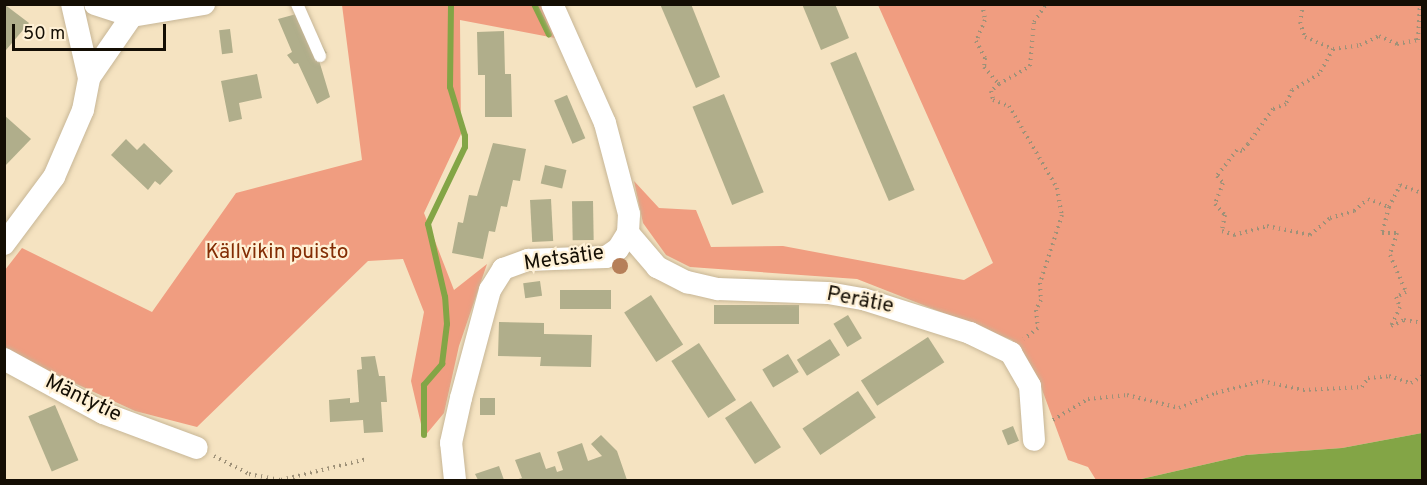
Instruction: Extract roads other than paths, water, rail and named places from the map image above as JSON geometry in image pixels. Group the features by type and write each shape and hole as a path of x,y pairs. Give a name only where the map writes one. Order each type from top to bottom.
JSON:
{"street":[{"path":"72,4 89,78"},
{"path":"95,4 132,16 204,4"},
{"name":"Metsätie","path":"455,480 451,443 461,398 490,290 503,269 528,260 606,256 618,249 628,233 629,214 605,123 552,4"},
{"path":"4,244 54,177 71,145 89,78 132,16"},
{"name":"Perätie","path":"628,233 657,267 687,282 718,288 828,293 863,299 970,333 1011,353 1030,386 1034,440"},
{"name":"Mäntytie","path":"4,359 103,413 197,448"}],"lane":[{"path":"297,4 320,56"}],"waterway":[{"path":"424,435 424,385 442,364 447,324 445,297 428,224 465,147 465,136 450,87 451,4"},
{"path":"534,4 549,35"}],"park label":[{"name":"Källvikin puisto","path":"277,253"}]}
